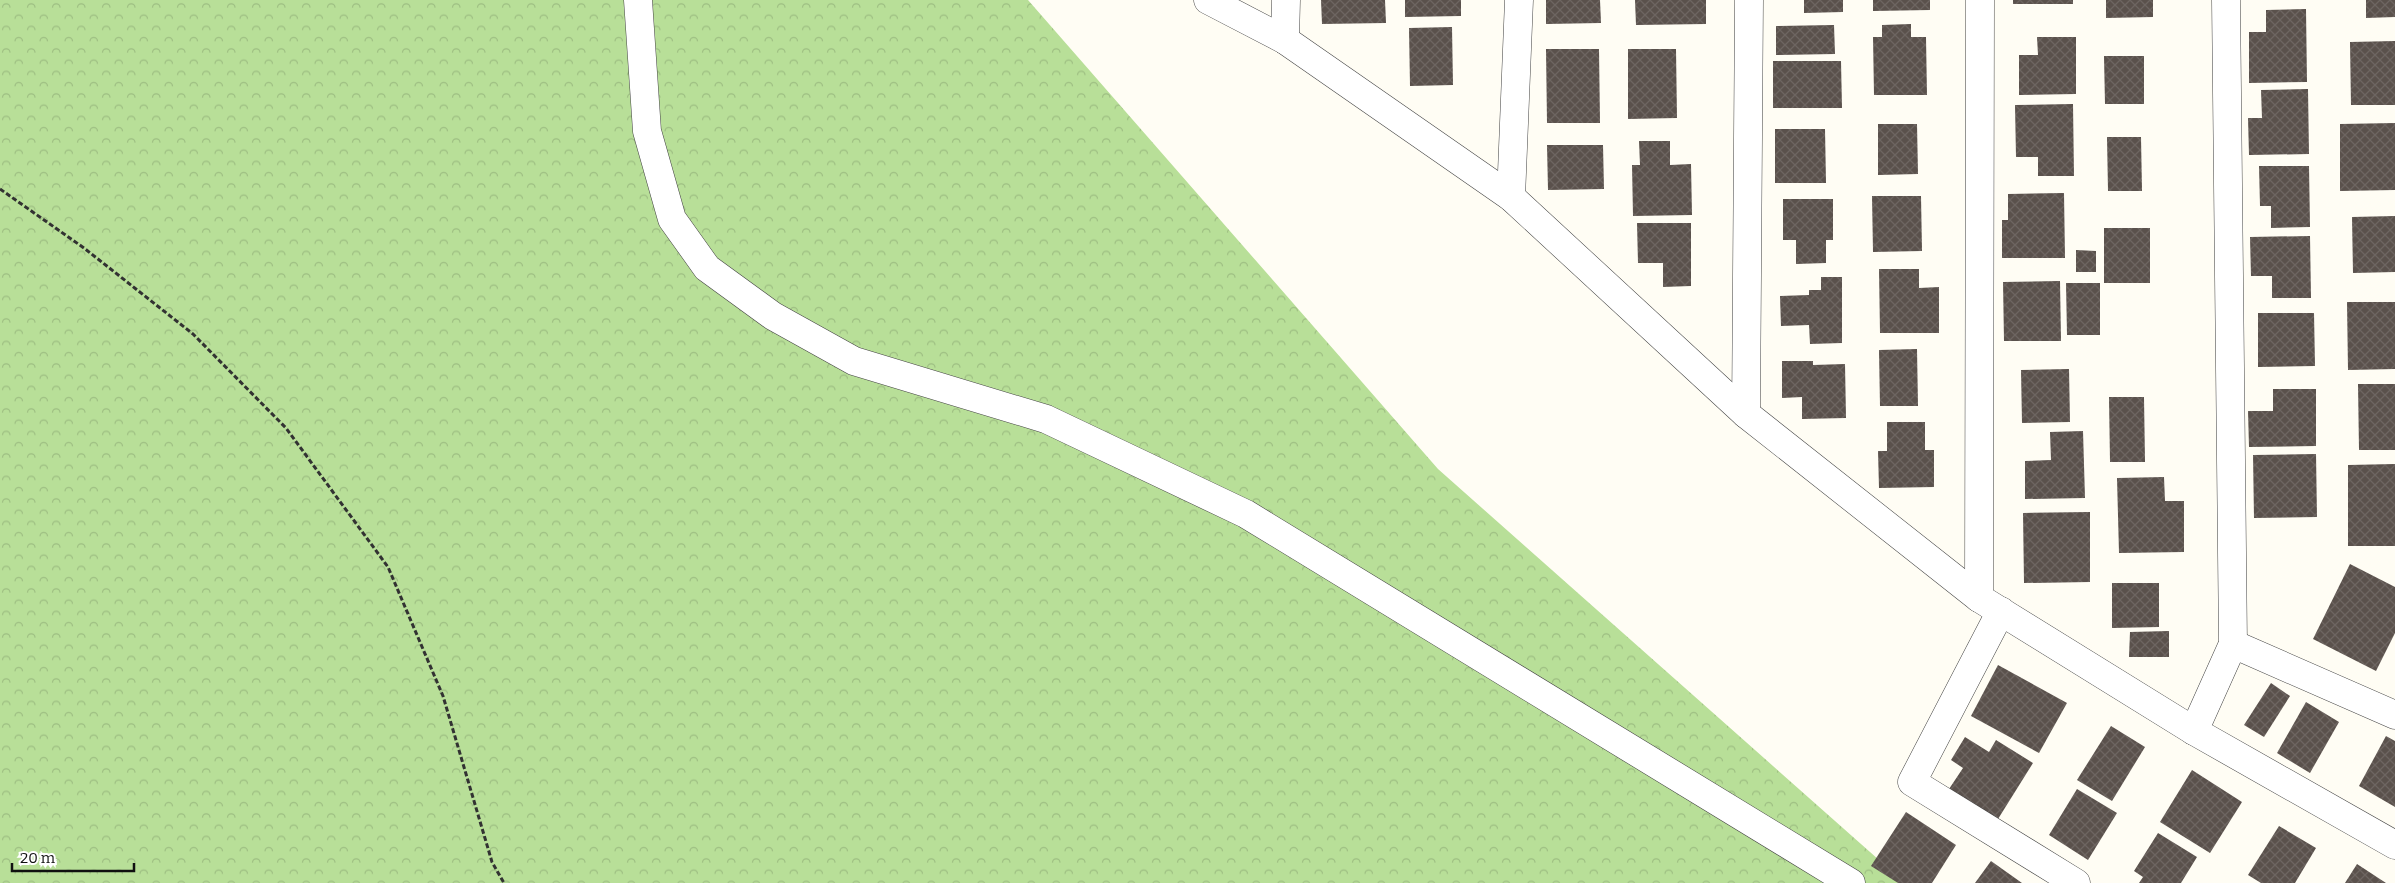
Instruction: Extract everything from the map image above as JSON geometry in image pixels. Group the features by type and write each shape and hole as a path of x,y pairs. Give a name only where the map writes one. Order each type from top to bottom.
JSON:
{"street":[{"path":"638,0 647,131 672,218 707,268 714,274 773,316 854,361 1046,418 1246,514 1851,883"},
{"path":"1208,0 1285,40 1511,197 1746,414 1990,605 2194,731 2395,845"},
{"path":"1285,40 1286,0"},
{"path":"1511,197 1519,0"},
{"path":"1746,414 1749,0"},
{"path":"1980,0 1990,605 1912,782 2076,883"},
{"path":"2194,731 2233,644 2226,0"},
{"path":"2233,644 2395,715"}],"path":[{"path":"0,189 84,248 193,334 286,428 388,567 443,696 492,862 504,883"}],"green space":[{"path":"0,0 1028,0 1438,469 1905,883 0,883"}],"building":[{"path":"1321,0 1385,0 1386,23 1322,24"},
{"path":"1405,0 1461,0 1461,16 1405,17"},
{"path":"1546,0 1600,0 1601,23 1546,24"},
{"path":"1635,0 1706,0 1706,24 1636,25"},
{"path":"1804,0 1843,0 1843,12 1804,13"},
{"path":"1873,0 1930,0 1930,10 1873,11"},
{"path":"2013,0 2073,0 2073,4 2013,4"},
{"path":"2106,0 2153,0 2153,17 2106,18"},
{"path":"2366,0 2395,0 2395,17 2366,18"},
{"path":"2306,9 2307,82 2249,83 2249,32 2266,32 2266,10"},
{"path":"1911,24 1911,37 1926,37 1927,95 1874,95 1873,37 1882,37 1882,25"},
{"path":"1834,25 1835,54 1776,55 1776,26"},
{"path":"1452,27 1453,85 1410,86 1409,28"},
{"path":"2037,37 2076,37 2076,94 2019,95 2019,55 2038,55"},
{"path":"2395,41 2395,105 2351,105 2350,42"},
{"path":"1546,49 1599,49 1600,123 1547,123"},
{"path":"1628,49 1676,49 1677,118 1628,119"},
{"path":"2104,56 2144,56 2144,104 2105,104"},
{"path":"1773,61 1841,61 1842,108 1773,108"},
{"path":"2308,89 2309,154 2249,155 2248,118 2262,118 2261,90"},
{"path":"2073,104 2074,176 2038,176 2038,157 2016,157 2015,105"},
{"path":"2395,123 2395,190 2340,191 2340,124"},
{"path":"1878,124 1917,124 1918,174 1878,175"},
{"path":"1775,129 1825,129 1826,183 1775,183"},
{"path":"2107,137 2141,137 2142,191 2108,191"},
{"path":"1639,141 1670,141 1670,165 1691,164 1692,215 1633,216 1632,165 1640,165"},
{"path":"1547,145 1603,145 1604,189 1548,190"},
{"path":"2259,166 2309,166 2310,227 2271,228 2271,206 2260,206"},
{"path":"2064,193 2065,258 2002,258 2002,220 2008,220 2008,194"},
{"path":"1872,196 1921,196 1922,251 1873,252"},
{"path":"1783,199 1833,199 1833,240 1826,240 1826,263 1796,264 1796,240 1783,240"},
{"path":"2395,216 2395,272 2353,273 2352,217"},
{"path":"1637,223 1691,223 1691,286 1663,287 1663,263 1638,263"},
{"path":"2104,228 2150,228 2150,283 2104,283"},
{"path":"2310,236 2311,298 2272,298 2272,276 2251,276 2250,237"},
{"path":"2076,250 2096,251 2096,272 2076,272"},
{"path":"1879,269 1919,269 1919,288 1939,287 1939,333 1880,333"},
{"path":"1821,277 1842,277 1842,343 1810,344 1809,325 1781,326 1780,296 1809,295 1809,290 1821,290"},
{"path":"2060,281 2061,341 2004,341 2003,282"},
{"path":"2066,283 2100,283 2100,335 2067,335"},
{"path":"2347,302 2395,302 2395,369 2348,370"},
{"path":"2258,313 2314,313 2315,366 2258,367"},
{"path":"1917,349 1918,406 1880,406 1879,350"},
{"path":"1782,361 1813,361 1813,365 1845,364 1846,418 1802,419 1802,397 1782,398"},
{"path":"2069,369 2070,422 2022,423 2021,370"},
{"path":"2358,384 2395,384 2395,450 2359,450"},
{"path":"2273,389 2316,389 2316,446 2249,447 2248,411 2273,411"},
{"path":"2109,397 2144,397 2145,462 2110,462"},
{"path":"1887,422 1925,422 1925,450 1934,450 1934,487 1879,488 1878,451 1887,451"},
{"path":"2083,431 2085,498 2025,499 2025,461 2051,460 2050,432"},
{"path":"2316,454 2317,517 2254,518 2253,455"},
{"path":"2395,464 2395,546 2348,546 2348,465"},
{"path":"2164,477 2165,501 2184,501 2184,552 2119,553 2117,478"},
{"path":"2090,512 2090,582 2024,583 2023,513"},
{"path":"2350,564 2395,587 2395,633 2376,671 2313,639"},
{"path":"2112,583 2159,583 2159,627 2112,628"},
{"path":"2169,631 2169,657 2129,657 2130,632"},
{"path":"1998,665 2067,703 2039,753 1971,716"},
{"path":"2271,683 2290,696 2264,737 2244,725"},
{"path":"2306,702 2339,722 2310,773 2277,753"},
{"path":"2111,726 2145,747 2112,801 2077,780"},
{"path":"2386,736 2395,741 2395,807 2359,786"},
{"path":"1965,737 1989,752 1996,740 2033,763 1998,819 1949,789 1963,768 1951,760"},
{"path":"2192,770 2242,802 2210,853 2160,822"},
{"path":"2077,789 2117,813 2088,860 2049,835"},
{"path":"1906,812 1956,845 1932,883 1898,883 1871,866"},
{"path":"2279,826 2316,848 2295,883 2261,883 2248,875"},
{"path":"2158,833 2197,857 2181,883 2139,883 2143,877 2134,871"},
{"path":"1991,861 2022,883 1975,883"},
{"path":"2357,864 2386,883 2345,883"}]}
